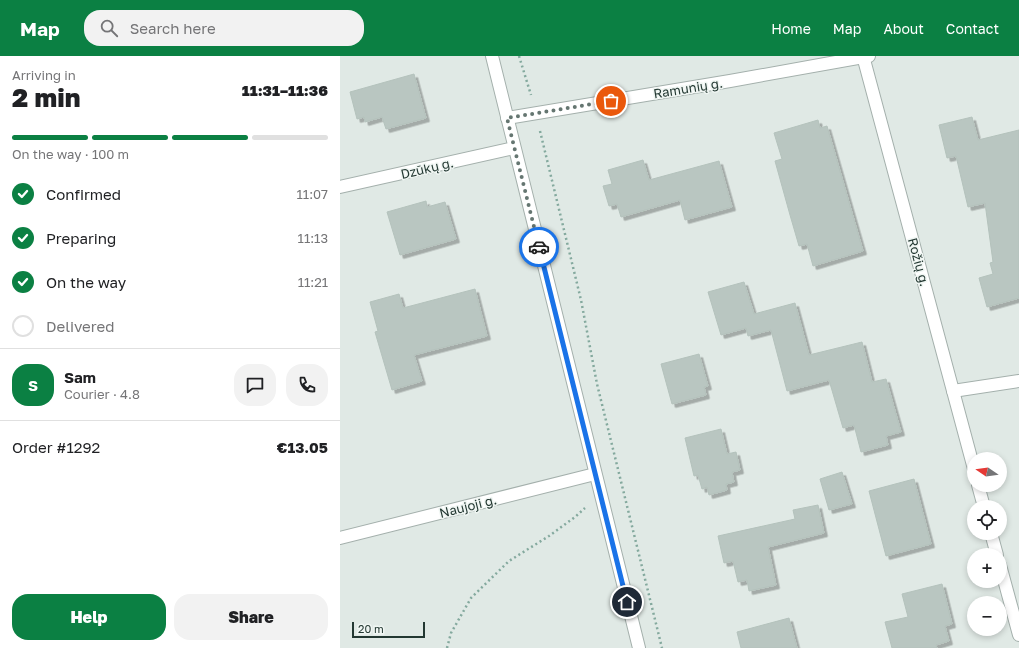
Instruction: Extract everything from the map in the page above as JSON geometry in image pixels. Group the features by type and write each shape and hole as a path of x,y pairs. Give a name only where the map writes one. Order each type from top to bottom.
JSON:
{"street":[{"path":"492,56 639,648"},
{"name":"Ramunių g.","path":"507,118 730,81 865,56"},
{"name":"Rožių g.","path":"865,56 969,452"},
{"name":"Dzūkų g.","path":"340,187 514,148"},
{"path":"953,391 1019,380"},
{"name":"Naujoji g.","path":"340,538 595,474"},
{"path":"1006,588 1019,635"}],"path":[{"path":"519,56 536,113 581,300 597,384 662,648"},
{"path":"447,648 451,633 471,598 509,561 554,533 575,517 600,494"}],"building":[{"path":"414,74 426,118 386,129 382,117 365,122 364,117 357,119 350,92"},
{"path":"972,117 978,140 1019,130 1019,298 987,307 979,278 993,274 990,263 993,262 985,203 968,207 956,156 947,158 939,125"},
{"path":"818,120 820,128 827,126 863,251 813,266 807,244 799,246 775,161 782,159 774,133"},
{"path":"643,160 649,180 719,161 732,207 685,220 680,200 621,217 617,204 609,206 603,186 612,184 608,170"},
{"path":"426,201 427,207 445,202 456,239 400,255 387,212"},
{"path":"744,282 754,314 795,303 809,355 862,342 872,382 886,379 901,432 886,436 888,445 861,452 854,425 843,428 829,380 787,391 771,330 748,336 746,328 721,335 708,292"},
{"path":"475,289 487,336 414,355 422,381 392,390 375,332 378,331 370,302 399,294 403,308"},
{"path":"699,354 708,386 704,387 706,395 672,404 661,364"},
{"path":"721,429 727,454 736,452 740,470 732,472 734,482 726,484 727,490 709,495 707,487 702,489 698,475 694,476 685,438"},
{"path":"842,472 852,504 829,510 820,479"},
{"path":"914,479 931,544 886,556 869,491"},
{"path":"818,505 824,533 768,547 776,585 749,591 747,580 738,582 733,561 724,563 718,536 795,519 793,510"},
{"path":"942,584 952,624 945,626 949,641 936,645 937,648 892,648 885,622 908,617 902,594"},
{"path":"789,618 797,648 741,648 737,632"}],"way so far":[{"path":"539,247 507,118 611,101"}],"route":[{"path":"539,247 627,602"}]}
